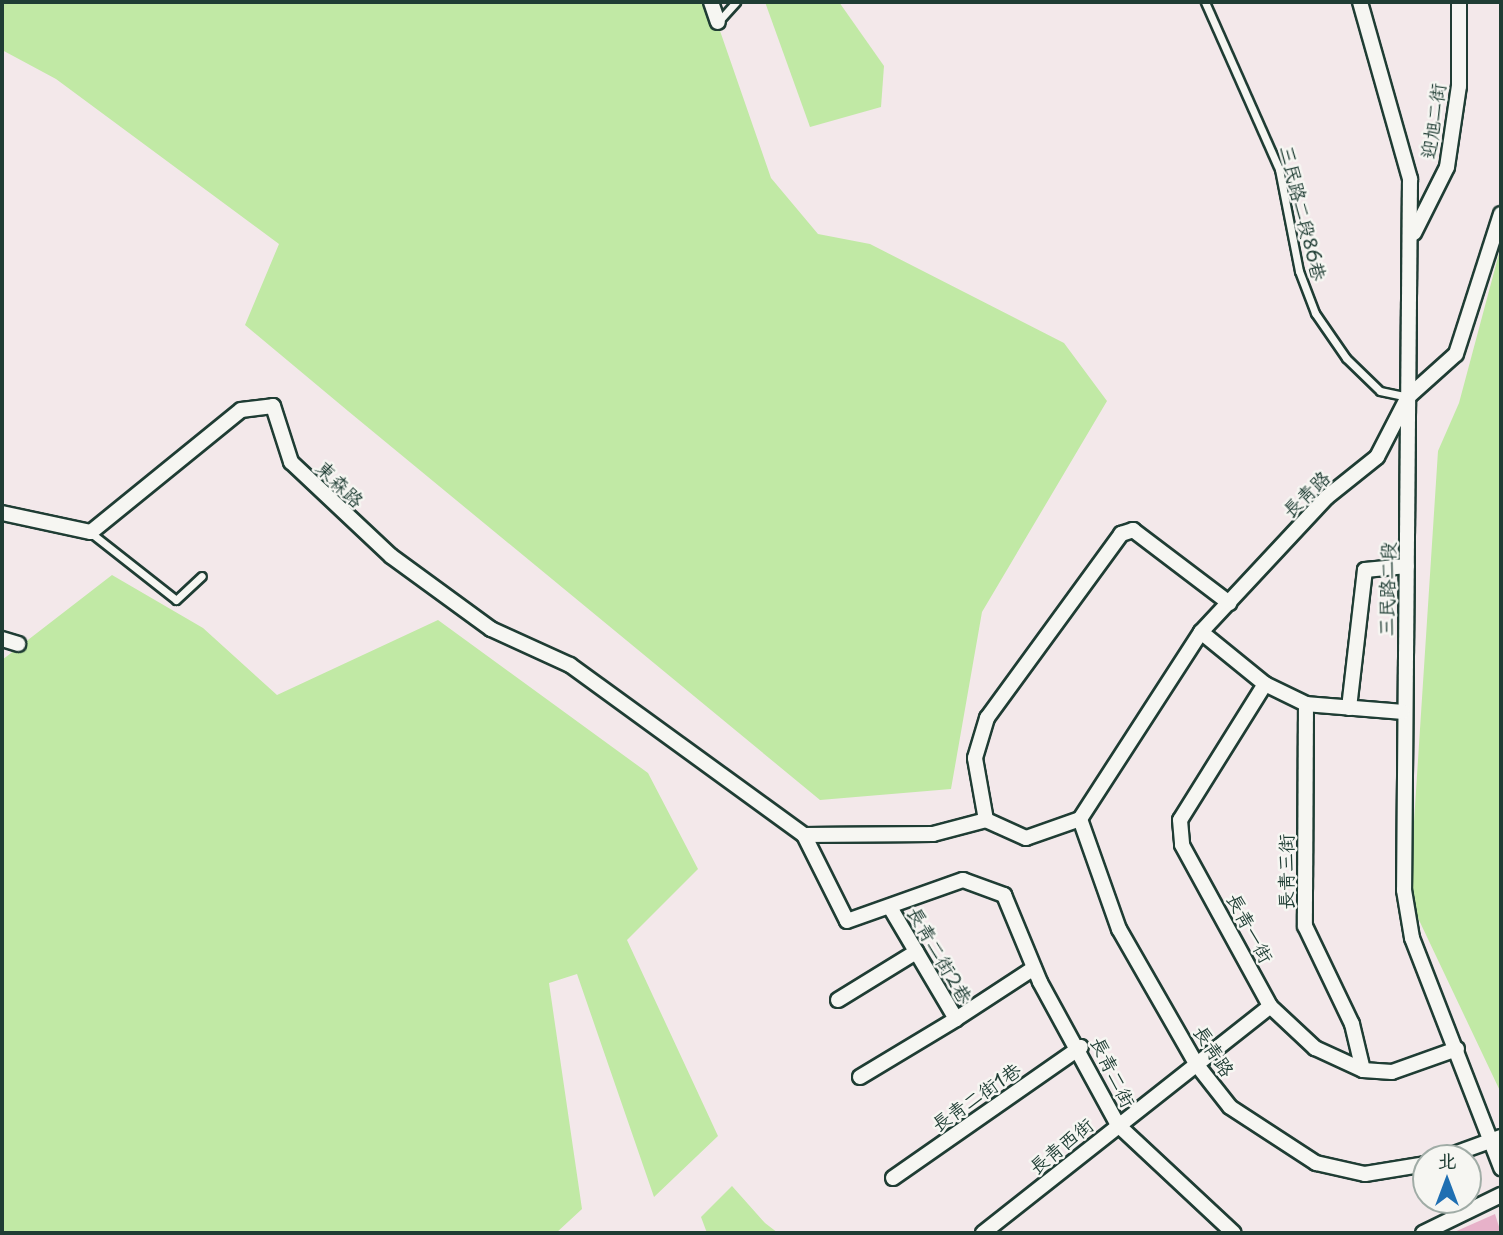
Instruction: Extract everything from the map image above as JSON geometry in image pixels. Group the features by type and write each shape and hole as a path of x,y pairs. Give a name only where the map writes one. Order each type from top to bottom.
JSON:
{"street":[{"path":"711,2 718,22"},
{"name":"三民路二段","path":"1360,2 1410,179 1412,237 1403,712 1404,890 1412,937 1497,1139 1501,1168"},
{"name":"迎旭二街","path":"1412,237 1447,167 1459,86 1459,2"},
{"path":"1408,397 1456,354 1501,214"},
{"name":"長青路","path":"1408,397 1377,457 1327,497 1201,632 1080,819 1119,929 1197,1065 1230,1107 1316,1163 1365,1174 1412,1166"},
{"name":"東森路","path":"90,532 241,410 273,406 291,462 391,555 491,629 570,666 804,835"},
{"path":"2,513 90,532"},
{"path":"986,820 975,758 988,718 1121,534 1133,530 1229,603"},
{"path":"1349,708 1365,570 1407,566"},
{"path":"1201,632 1265,684 1306,704 1403,712"},
{"path":"2,639 18,643"},
{"name":"長青一街","path":"1265,684 1180,820 1182,845 1270,1006 1315,1048 1363,1070 1392,1072 1457,1049"},
{"name":"長青三街","path":"1306,704 1305,926 1352,1024 1363,1070"},
{"path":"891,909 847,921 804,835 933,834 986,820 1026,838 1080,819"},
{"name":"長青二街","path":"891,909 963,880 1004,895 1034,968 1081,1047 1118,1125 1234,1233"},
{"name":"長青二街2巷","path":"891,909 956,1020"},
{"path":"838,1000 916,952"},
{"name":"長青二街2巷","path":"860,1077 956,1020 1034,968"},
{"name":"長青西街","path":"983,1233 1270,1006"},
{"name":"長青二街1巷","path":"893,1178 1081,1047"},
{"path":"1423,1233 1501,1195"}],"lane":[{"path":"718,22 736,2"},
{"name":"三民路二段86巷","path":"1205,2 1279,169 1299,271 1315,313 1346,358 1380,391 1408,397"},
{"path":"90,532 176,600 202,576"}],"green space":[{"path":"2,2 710,2 771,178 818,234 870,244 1064,343 1107,401 982,612 951,789 820,800 348,411 245,325 279,244 56,79 2,50"},
{"path":"765,2 839,2 884,66 881,107 810,127"},
{"path":"1501,246 1501,1093 1409,899 1438,451 1459,403"},
{"path":"112,575 203,628 277,695 438,620 648,773 698,869 627,940 718,1136 654,1197 577,974 549,983 582,1209 556,1233 2,1233 2,660"},
{"path":"732,1186 765,1223 778,1233 707,1233 701,1217"}],"building":[{"path":"1495,1214 1501,1233 1452,1233"}]}
